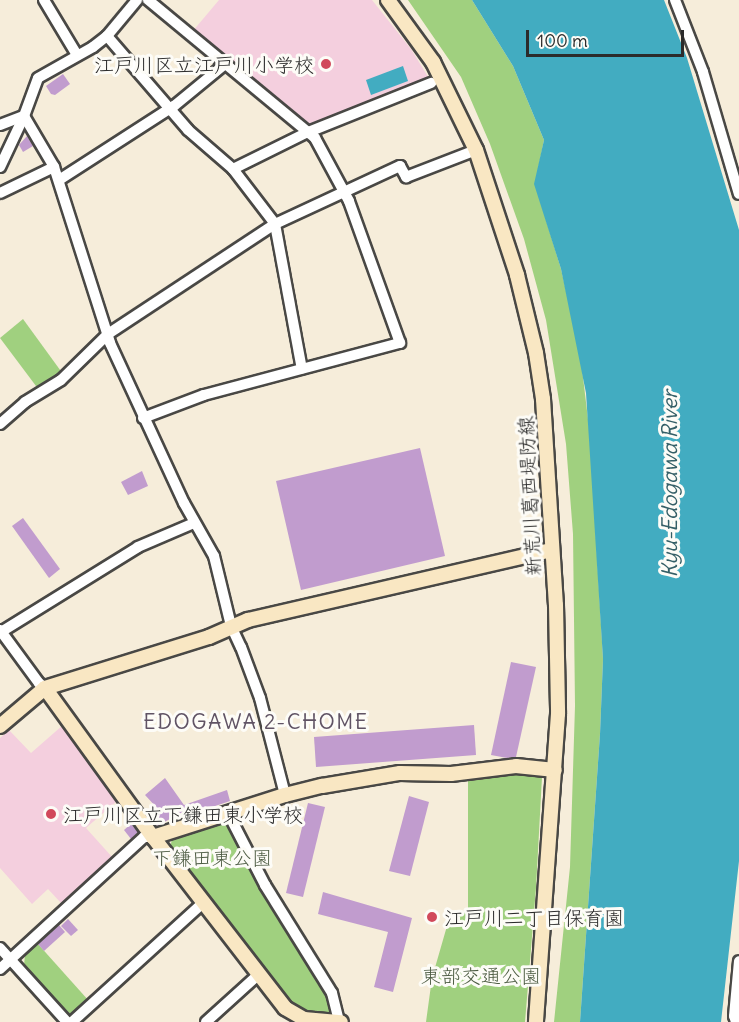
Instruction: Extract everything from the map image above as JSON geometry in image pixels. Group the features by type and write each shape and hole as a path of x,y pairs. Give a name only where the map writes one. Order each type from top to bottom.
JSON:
{"street":[{"path":"44,0 77,55"},
{"path":"0,167 24,116 38,78 107,36 137,0"},
{"path":"143,418 204,394 400,343 386,298 344,190 315,138 306,133 148,0"},
{"name":"新荒川葛西堤防線","path":"388,0 433,62 476,150 517,275 536,353 547,437 558,669 555,770 536,1022"},
{"path":"675,0 703,72 739,194"},
{"path":"107,36 188,130 233,169 275,224 302,369"},
{"path":"60,180 169,108 225,64"},
{"path":"233,169 306,133 431,83"},
{"path":"1,123 24,116"},
{"path":"24,116 60,180 108,334 143,418 194,523 214,556 231,626 260,698 285,795"},
{"path":"0,424 25,402 61,380 108,334 275,224 400,166 406,177 476,150"},
{"path":"0,193 54,167"},
{"path":"194,523 138,547 1,631 153,837 285,1008 296,1019 340,1022 332,993 265,885 228,813"},
{"path":"0,726 45,688 209,637 231,626 300,607 552,550"},
{"path":"0,969 144,837 153,837 285,795 400,773 451,774 516,766 555,770"},
{"path":"0,948 69,1022 204,902"},
{"path":"734,1020 739,961"},
{"path":"206,1022 258,975"}],"shaded area":[{"name":"江戸川区立江戸川小学校","path":"219,0 372,0 411,49 430,80 314,125 305,125 192,32"},
{"name":"江戸川区立下鎌田東小学校","path":"63,725 117,801 86,828 113,858 62,904 48,889 32,904 0,868 0,738 9,730 31,753"}],"green space":[{"path":"408,0 472,0 513,66 544,140 535,184 561,269 580,352 590,436 603,659 580,1022 554,1022 570,867 575,706 573,534 566,444 546,320 524,239 490,144 461,77"},
{"path":"23,319 63,374 39,390 0,338"},
{"name":"東部交通公園","path":"520,774 542,777 525,1022 426,1022 432,978 447,926 468,908 468,781"},
{"name":"下鎌田東公園","path":"226,821 273,911 301,950 327,997 331,1011 328,1015 308,1014 290,1005 170,850 172,838"},
{"path":"38,944 89,1001 72,1016 69,1016 24,966 25,954"}],"water":[{"name":"Kyu-Edogawa River","path":"472,0 664,0 687,58 739,230 739,861 721,1022 580,1022 603,659 586,393 561,269 534,184 544,140 513,66"},
{"path":"403,66 408,81 371,95 366,80"}],"building":[{"path":"63,74 70,84 55,95 51,94 46,86"},
{"path":"27,136 33,146 23,152 19,145"},
{"path":"420,448 445,556 301,590 276,481"},
{"path":"142,471 148,486 128,495 121,482"},
{"path":"23,518 60,569 49,578 12,526"},
{"path":"511,662 536,667 516,757 507,758 491,755"},
{"path":"474,725 476,755 316,767 314,737"},
{"path":"165,778 184,805 227,790 230,801 186,816 183,812 157,826 149,815 158,809 145,795"},
{"path":"409,796 429,802 410,876 389,871"},
{"path":"308,803 325,807 303,897 286,893"},
{"path":"131,824 138,832 131,839 124,830"},
{"path":"323,892 412,918 393,992 374,987 388,932 318,914"},
{"path":"68,919 78,930 71,936 61,926"},
{"path":"59,925 65,932 44,951 38,944"}],"place":[{"name":"江戸川区立江戸川小学校","path":"326,64"},
{"name":"江戸川区立下鎌田東小学校","path":"51,814"},
{"name":"江戸川二丁目保育園","path":"432,917"}],"district":[{"name":"EDOGAWA 2-CHOME","path":"256,722"}]}
